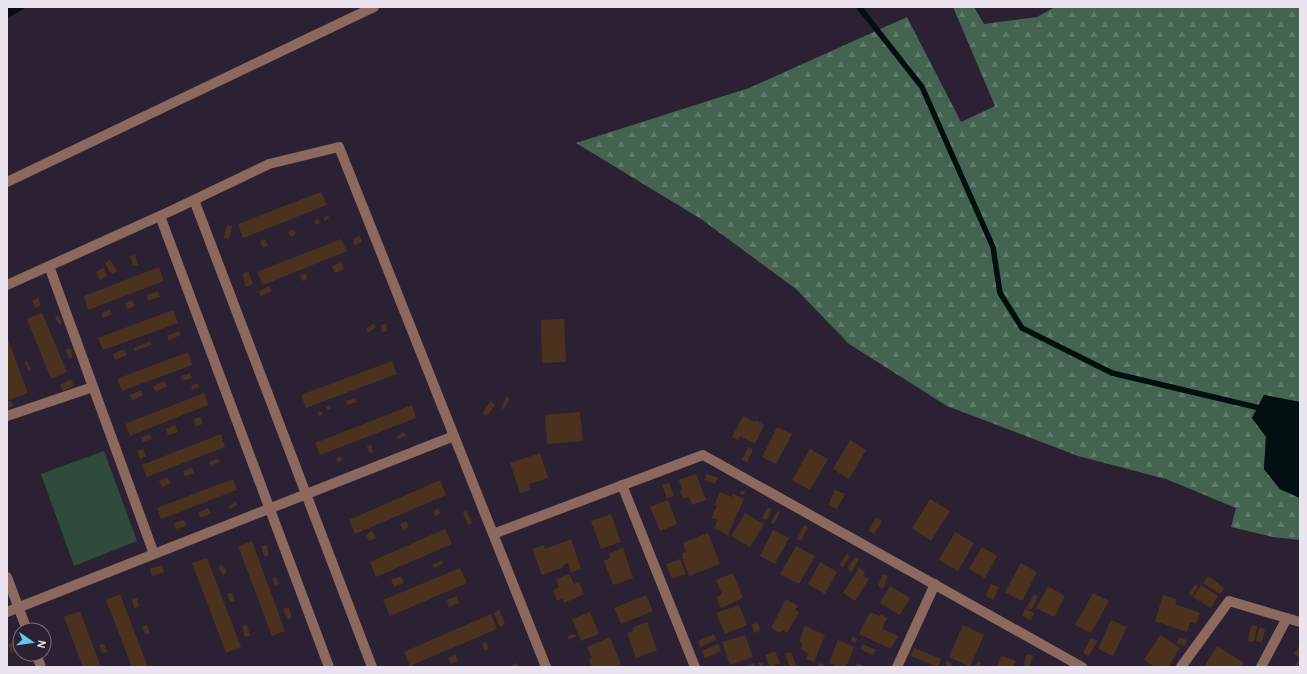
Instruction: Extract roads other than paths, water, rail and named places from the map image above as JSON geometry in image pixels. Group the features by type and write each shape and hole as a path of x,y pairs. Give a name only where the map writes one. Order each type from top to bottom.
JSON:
{"street":[{"path":"7,182 374,7"},
{"path":"7,285 160,216 270,164 340,147 546,667"},
{"path":"194,200 372,667"},
{"path":"160,216 329,667"},
{"path":"49,266 154,554"},
{"path":"7,416 93,387"},
{"path":"7,612 454,436"},
{"path":"493,534 703,454 1082,667"},
{"path":"622,485 694,667"},
{"path":"7,577 24,622"},
{"path":"897,667 935,584"},
{"path":"1181,667 1229,601 1300,622"},
{"path":"1261,667 1287,618"}],"waterway":[{"path":"859,7 922,87 993,247 1000,293 1022,328 1112,373 1264,409"}]}
